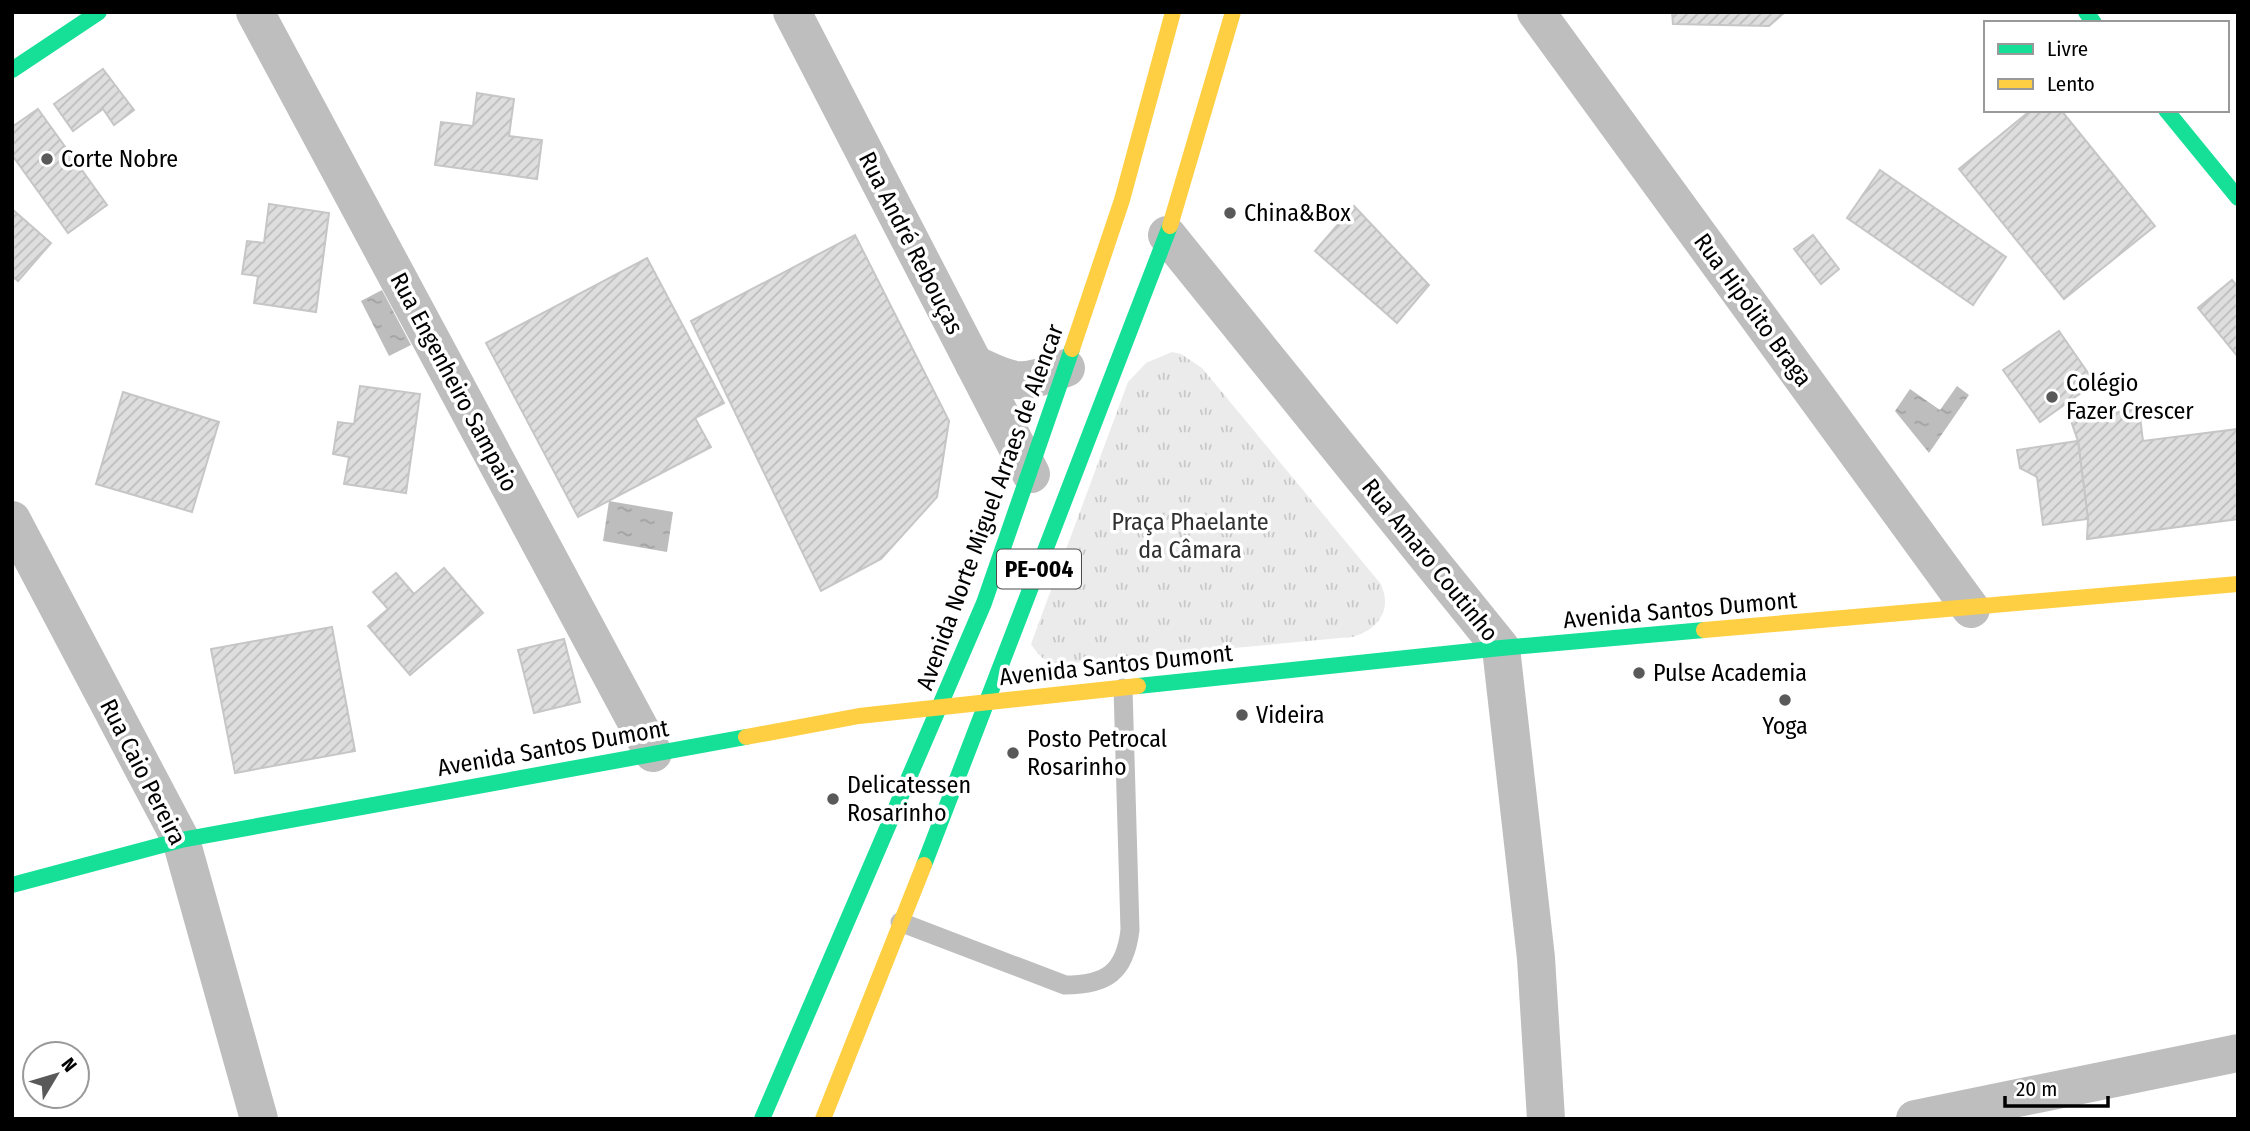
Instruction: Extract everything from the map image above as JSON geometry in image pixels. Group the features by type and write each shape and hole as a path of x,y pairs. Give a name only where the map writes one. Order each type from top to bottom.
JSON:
{"street":[{"path":"12,70 99,12"},
{"name":"Rua Engenheiro Sampaio","path":"255,12 653,753"},
{"name":"Rua André Rebouças","path":"792,12 1031,474"},
{"name":"Avenida Norte Miguel Arraes de Alencar","path":"762,1119 984,603 1031,474 1122,200 1173,12"},
{"name":"PE-004","path":"822,1119 989,701 1167,235 1233,12"},
{"name":"Rua Hipólito Braga","path":"1536,12 1970,608"},
{"path":"2168,112 2238,198"},
{"name":"Rua Amaro Coutinho","path":"1167,235 1501,648 1536,958 1546,1119"},
{"path":"974,364 1011,381 1034,380 1066,368"},
{"name":"Rua Caio Pereira","path":"12,520 181,840 259,1119"},
{"name":"Avenida Santos Dumont","path":"12,885 181,840 859,716 1501,648 2238,584"},
{"path":"1915,1119 2025,1107 2236,1057"}],"lane":[{"path":"901,922 1065,985 1088,985 1113,974 1127,956 1130,930 1123,688"}],"green space":[{"name":"Praça Phaelante da Câmara","path":"1172,352 1181,354 1202,368 1380,583 1384,593 1384,610 1368,630 1351,637 1062,664 1048,661 1034,649 1031,644 1128,382 1146,363"}],"water":[{"path":"382,290 411,345 389,356 361,301"},
{"path":"1957,386 1969,395 1929,453 1895,411 1910,389 1940,410"},
{"path":"609,501 673,512 667,552 603,541"}],"building":[{"path":"1672,12 1785,12 1769,26 1673,24"},
{"path":"103,69 134,110 114,125 103,109 73,131 54,104"},
{"path":"477,93 514,99 509,136 542,140 537,179 435,165 441,122 473,126"},
{"path":"38,109 107,205 68,233 12,155 12,127"},
{"path":"2029,112 2063,112 2155,226 2064,299 1959,169"},
{"path":"1880,170 2006,257 1973,305 1847,218"},
{"path":"269,204 329,213 316,312 254,303 258,276 242,274 247,241 264,243"},
{"path":"1354,206 1429,285 1397,323 1315,251"},
{"path":"12,209 51,243 18,281 12,276"},
{"path":"855,235 949,421 937,497 881,559 821,591 691,321"},
{"path":"1813,235 1839,269 1821,284 1794,249"},
{"path":"647,258 724,403 695,418 711,447 578,517 486,343"},
{"path":"2232,280 2238,287 2238,357 2198,308"},
{"path":"2059,331 2095,383 2040,422 2003,370"},
{"path":"360,386 420,394 406,493 344,484 349,457 333,454 338,422 354,424"},
{"path":"123,392 219,422 192,512 96,484"},
{"path":"2139,409 2143,441 2238,429 2238,519 2087,539 2088,519 2078,441 2070,418"},
{"path":"2078,441 2088,519 2043,525 2037,477 2020,468 2017,450"},
{"path":"444,568 483,613 410,675 368,626 388,609 373,592 396,573 414,594"},
{"path":"332,627 355,751 235,773 211,649"},
{"path":"564,639 580,702 534,713 518,650"}],"traffic: fast":[{"path":"12,70 99,12"},
{"path":"2086,12 2093,21"},
{"path":"2168,112 2238,198"},
{"path":"924,865 1170,226"},
{"path":"762,1119 984,603 1072,349"},
{"path":"1138,686 1704,630"},
{"path":"12,885 181,840 746,737"}],"traffic: slow":[{"path":"1072,349 1122,200 1173,12"},
{"path":"1170,226 1233,12"},
{"path":"1704,630 2238,584"},
{"path":"746,737 859,716 1138,686"},
{"path":"823,1119 924,865"}],"place":[{"name":"Corte Nobre","path":"47,159"},
{"name":"China&Box","path":"1230,213"},
{"name":"Colégio Fazer Crescer","path":"2052,397"},
{"name":"Pulse Academia","path":"1639,673"},
{"name":"Yoga","path":"1785,700"},
{"name":"Videira","path":"1242,715"},
{"name":"Posto Petrocal Rosarinho","path":"1013,753"},
{"name":"Delicatessen Rosarinho","path":"833,799"}]}
